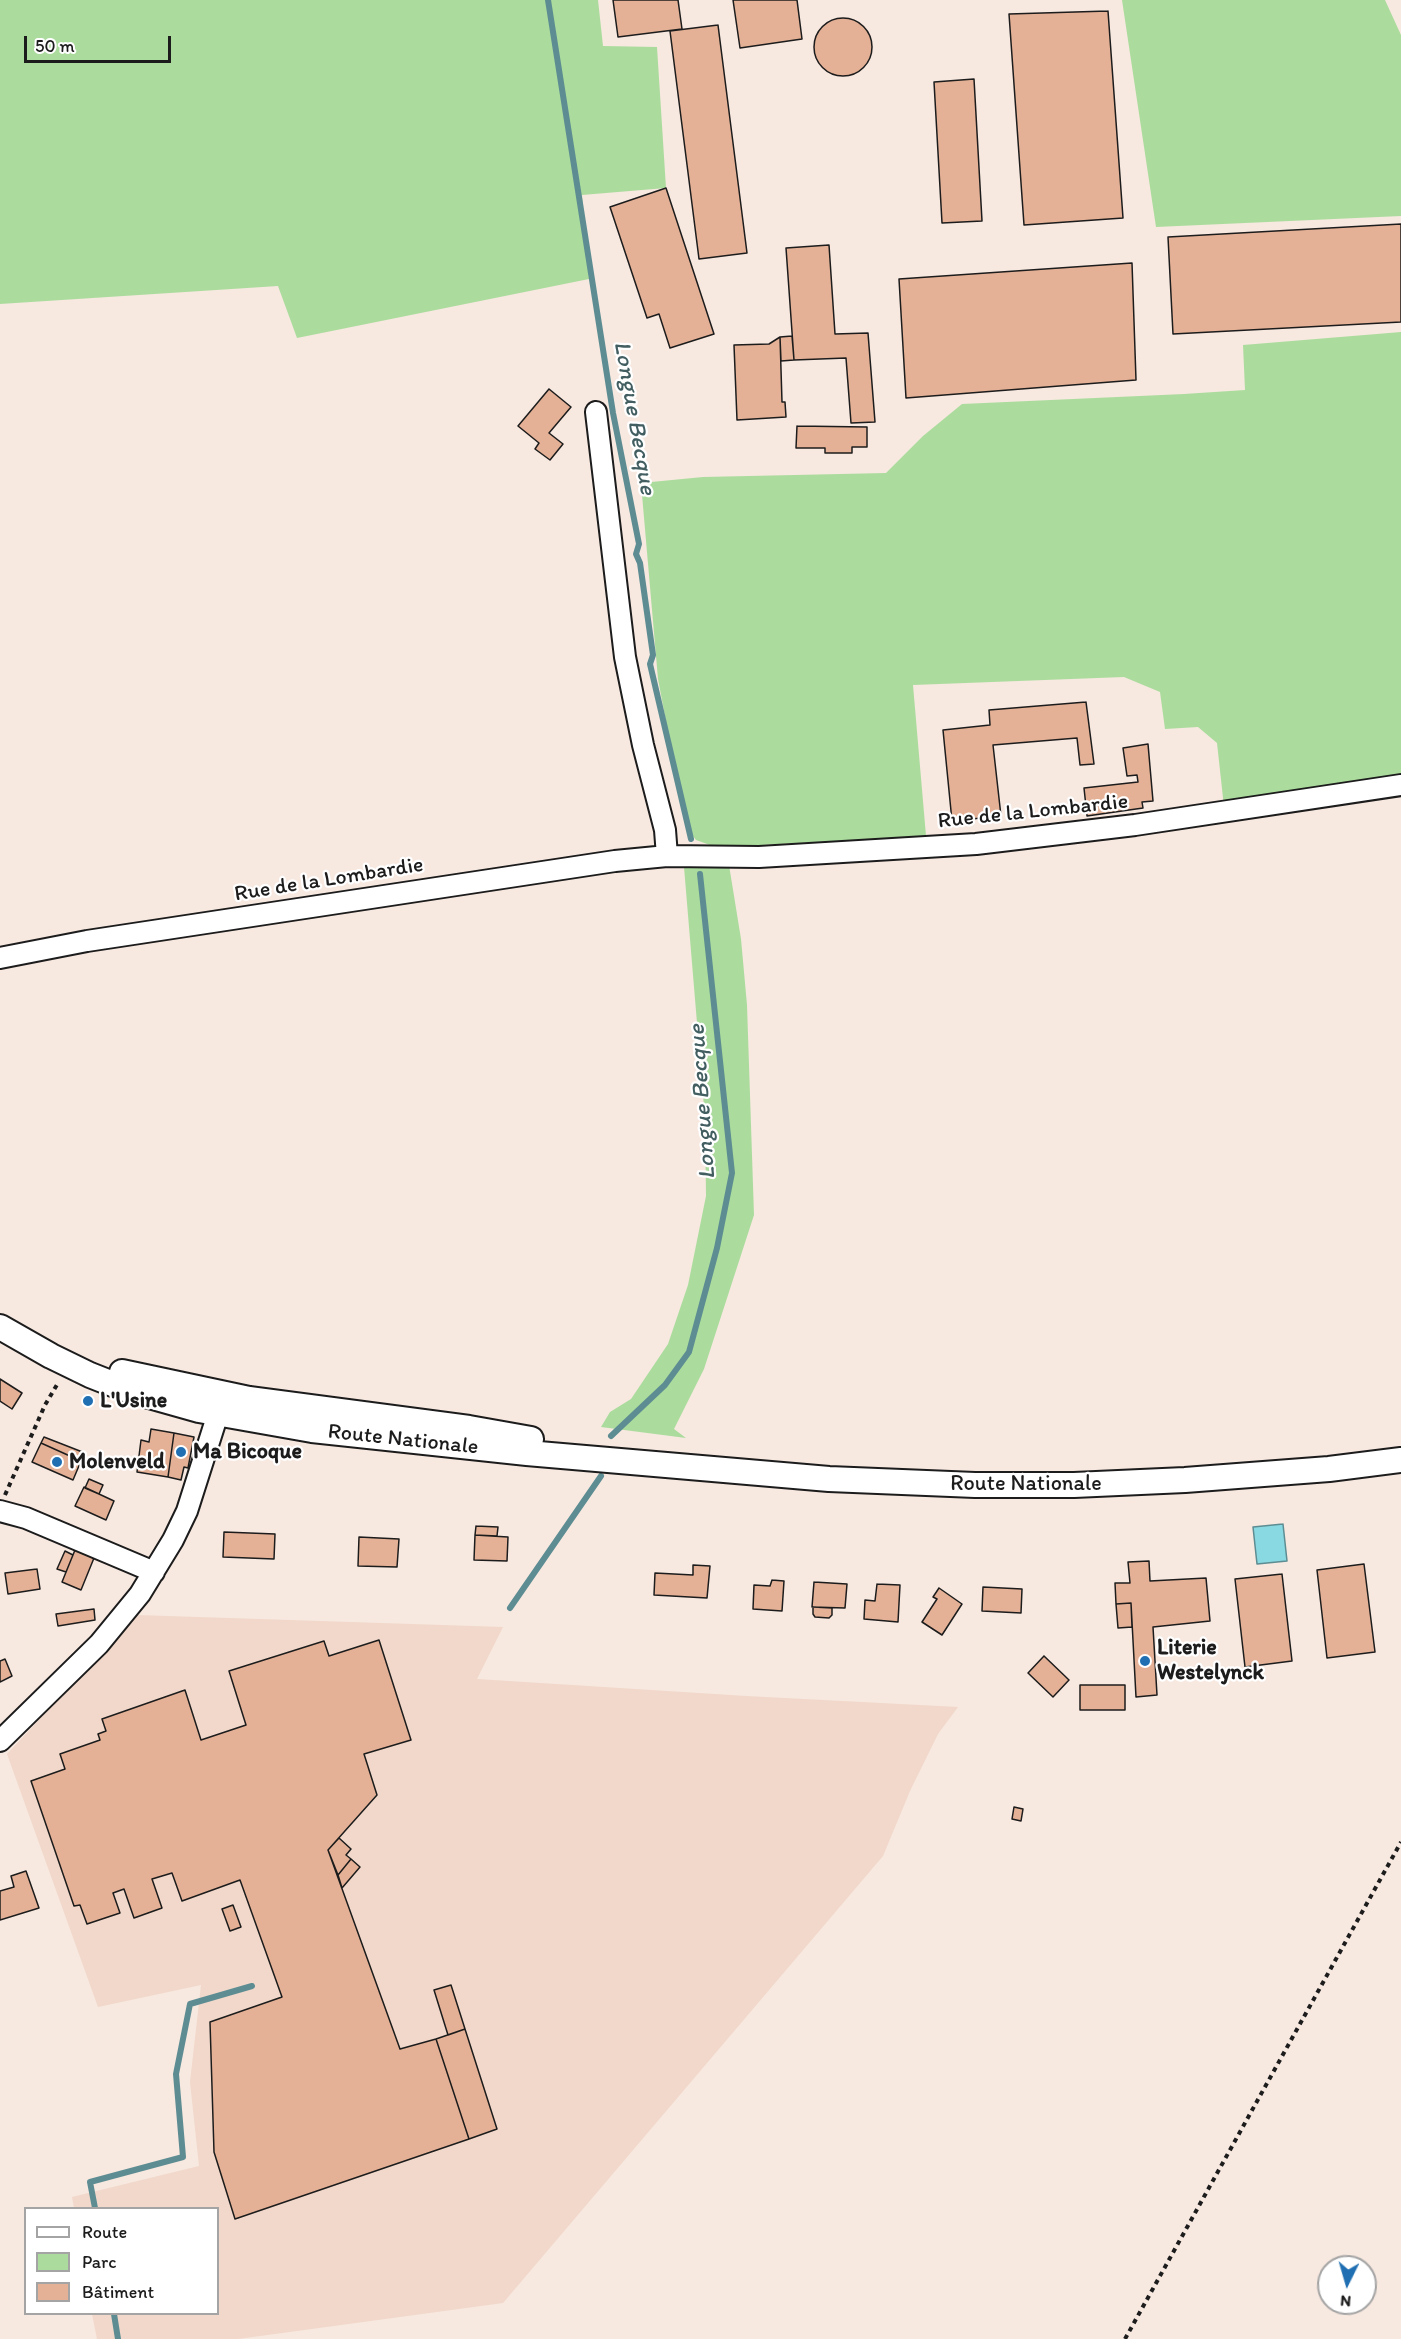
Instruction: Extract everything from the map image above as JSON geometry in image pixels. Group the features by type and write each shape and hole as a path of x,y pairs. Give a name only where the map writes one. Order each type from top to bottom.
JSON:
{"street":[{"path":"596,412 625,657 643,745 665,830 667,856"},
{"name":"Rue de la Lombardie","path":"0,958 87,941 615,861 667,856 759,857 976,844 1136,825 1401,785"},
{"name":"Route Nationale","path":"0,1327 73,1367 128,1390 222,1405 314,1409 469,1428 652,1462 829,1479 923,1484 1031,1485 1185,1480 1329,1469 1401,1460"},
{"name":"Route Nationale","path":"25,1340 222,1405"},
{"path":"0,1741 99,1644 126,1613 154,1572 187,1511 222,1405"},
{"path":"1,1507 154,1572"}],"path":[{"path":"1,1507 49,1396 73,1367"},
{"path":"1125,2339 1401,1842"}],"shaded area":[{"path":"137,1615 503,1627 477,1679 958,1707 938,1734 910,1791 883,1856 503,2303 238,2339 97,2339 92,2315 219,2315 219,2207 74,2207 72,2197 199,2166 190,2082 201,1985 98,2007 7,1754"}],"green space":[{"path":"0,0 598,0 603,46 657,47 666,188 582,195 589,279 297,338 278,286 0,304"},
{"path":"1122,0 1385,0 1401,35 1401,216 1156,227"},
{"path":"1401,332 1401,779 1224,807 1217,743 1198,727 1165,729 1160,692 1124,677 913,685 926,836 726,847 696,840 686,827 658,679 641,483 703,477 886,473 923,436 962,404 1245,390 1243,345"},
{"path":"729,865 741,939 747,1005 754,1215 704,1369 674,1429 686,1438 601,1427 610,1412 631,1399 668,1344 688,1285 706,1196 705,1119 684,867"}],"water":[{"path":"1283,1524 1287,1561 1257,1564 1253,1527"}],"building":[{"path":"613,0 678,0 682,29 618,37"},
{"path":"733,0 797,0 802,39 740,48"},
{"path":"1108,11 1123,218 1024,225 1009,14"},
{"path":"843,18 859,23 867,31 872,47 867,63 859,71 843,76 827,71 819,63 814,47 819,31 827,23"},
{"path":"718,25 747,253 699,259 670,31"},
{"path":"974,79 982,221 942,223 934,82"},
{"path":"666,188 714,334 670,348 659,314 647,318 610,207"},
{"path":"1401,224 1401,322 1173,334 1168,237"},
{"path":"829,245 835,334 868,333 875,422 851,423 846,358 794,360 786,248"},
{"path":"1132,263 1136,380 906,398 899,279"},
{"path":"792,336 794,360 781,361 780,337"},
{"path":"780,337 782,402 785,402 786,417 737,420 734,345 769,344"},
{"path":"549,389 571,407 549,433 563,444 550,460 535,449 539,443 518,426"},
{"path":"797,426 867,427 867,447 852,447 852,453 825,453 825,448 796,448"},
{"path":"1086,702 1094,764 1080,765 1077,738 993,745 1001,816 952,821 943,730 990,725 989,710"},
{"path":"1148,744 1153,801 1142,802 1143,808 1087,816 1084,788 1138,782 1137,775 1127,776 1123,748"},
{"path":"0,1379 22,1393 12,1409 0,1401"},
{"path":"151,1429 174,1433 168,1477 137,1472 141,1440 149,1442"},
{"name":"Ma Bicoque","path":"174,1433 194,1437 188,1468 184,1467 181,1480 168,1477"},
{"path":"44,1437 85,1453 81,1461 41,1443"},
{"name":"Molenveld","path":"41,1443 81,1461 73,1480 32,1462"},
{"path":"89,1479 103,1485 99,1494 85,1488"},
{"path":"84,1487 114,1501 106,1520 75,1506"},
{"path":"476,1526 498,1527 497,1536 475,1535"},
{"path":"224,1532 275,1534 274,1559 223,1557"},
{"path":"475,1535 508,1537 507,1561 474,1560"},
{"path":"359,1537 399,1539 397,1567 358,1566"},
{"path":"75,1550 94,1558 81,1590 62,1582"},
{"path":"65,1551 73,1555 66,1572 57,1569"},
{"name":"Literie Westelynck","path":"1149,1561 1150,1581 1206,1578 1210,1621 1153,1627 1157,1695 1136,1697 1131,1603 1116,1604 1115,1583 1130,1583 1128,1562"},
{"path":"1364,1564 1375,1652 1327,1658 1317,1570"},
{"path":"693,1565 710,1566 707,1598 654,1595 655,1573 693,1575"},
{"path":"37,1569 40,1589 8,1594 5,1573"},
{"path":"1282,1574 1292,1661 1245,1667 1235,1579"},
{"path":"772,1580 784,1581 782,1611 753,1609 754,1585 770,1586"},
{"path":"814,1582 847,1584 845,1608 812,1607"},
{"path":"877,1584 900,1585 898,1622 864,1619 865,1600 875,1601"},
{"path":"983,1587 1022,1589 1021,1613 982,1611"},
{"path":"939,1588 962,1604 942,1635 922,1622 937,1599 933,1597"},
{"path":"1131,1603 1132,1627 1118,1628 1116,1604"},
{"path":"813,1607 832,1608 832,1615 829,1618 815,1617"},
{"path":"94,1609 95,1620 58,1626 56,1614"},
{"path":"379,1640 411,1740 364,1754 377,1795 328,1850 400,2049 436,2039 469,2139 235,2219 214,2152 210,2022 282,1997 240,1880 182,1901 172,1873 152,1879 162,1908 134,1918 124,1889 113,1893 120,1913 87,1924 80,1905 74,1906 31,1781 65,1769 60,1754 100,1740 98,1734 106,1731 102,1719 185,1690 201,1740 246,1725 229,1671 324,1641 329,1656"},
{"path":"1044,1656 1069,1680 1053,1697 1028,1673"},
{"path":"5,1659 12,1676 0,1682 0,1661"},
{"path":"1080,1685 1125,1685 1125,1710 1080,1710"},
{"path":"1014,1807 1023,1809 1021,1821 1012,1819"},
{"path":"339,1838 351,1849 346,1855 351,1859 338,1875 328,1850"},
{"path":"351,1859 360,1867 342,1888 338,1875"},
{"path":"26,1871 39,1908 0,1920 0,1891 14,1887 11,1876"},
{"path":"233,1905 241,1927 230,1931 222,1909"},
{"path":"451,1985 465,2029 448,2035 434,1990"},
{"path":"465,2029 497,2129 469,2139 436,2039"}],"waterway":[{"name":"Longue Becque","path":"548,0 613,413 639,544 636,554 640,563 653,655 650,664 691,839"},
{"name":"Longue Becque","path":"611,1436 665,1385 689,1352 717,1248 732,1173 700,874"},
{"name":"Longue Becque","path":"510,1608 601,1476"},
{"name":"Longue Becque","path":"95,2207 90,2182 183,2157 176,2074 190,2004 252,1986"},
{"name":"Longue Becque","path":"114,2315 118,2339"}],"place":[{"name":"L'Usine","path":"88,1401"},
{"name":"Ma Bicoque","path":"181,1452"},
{"name":"Molenveld","path":"57,1462"},
{"name":"Literie Westelynck","path":"1145,1661"}]}
